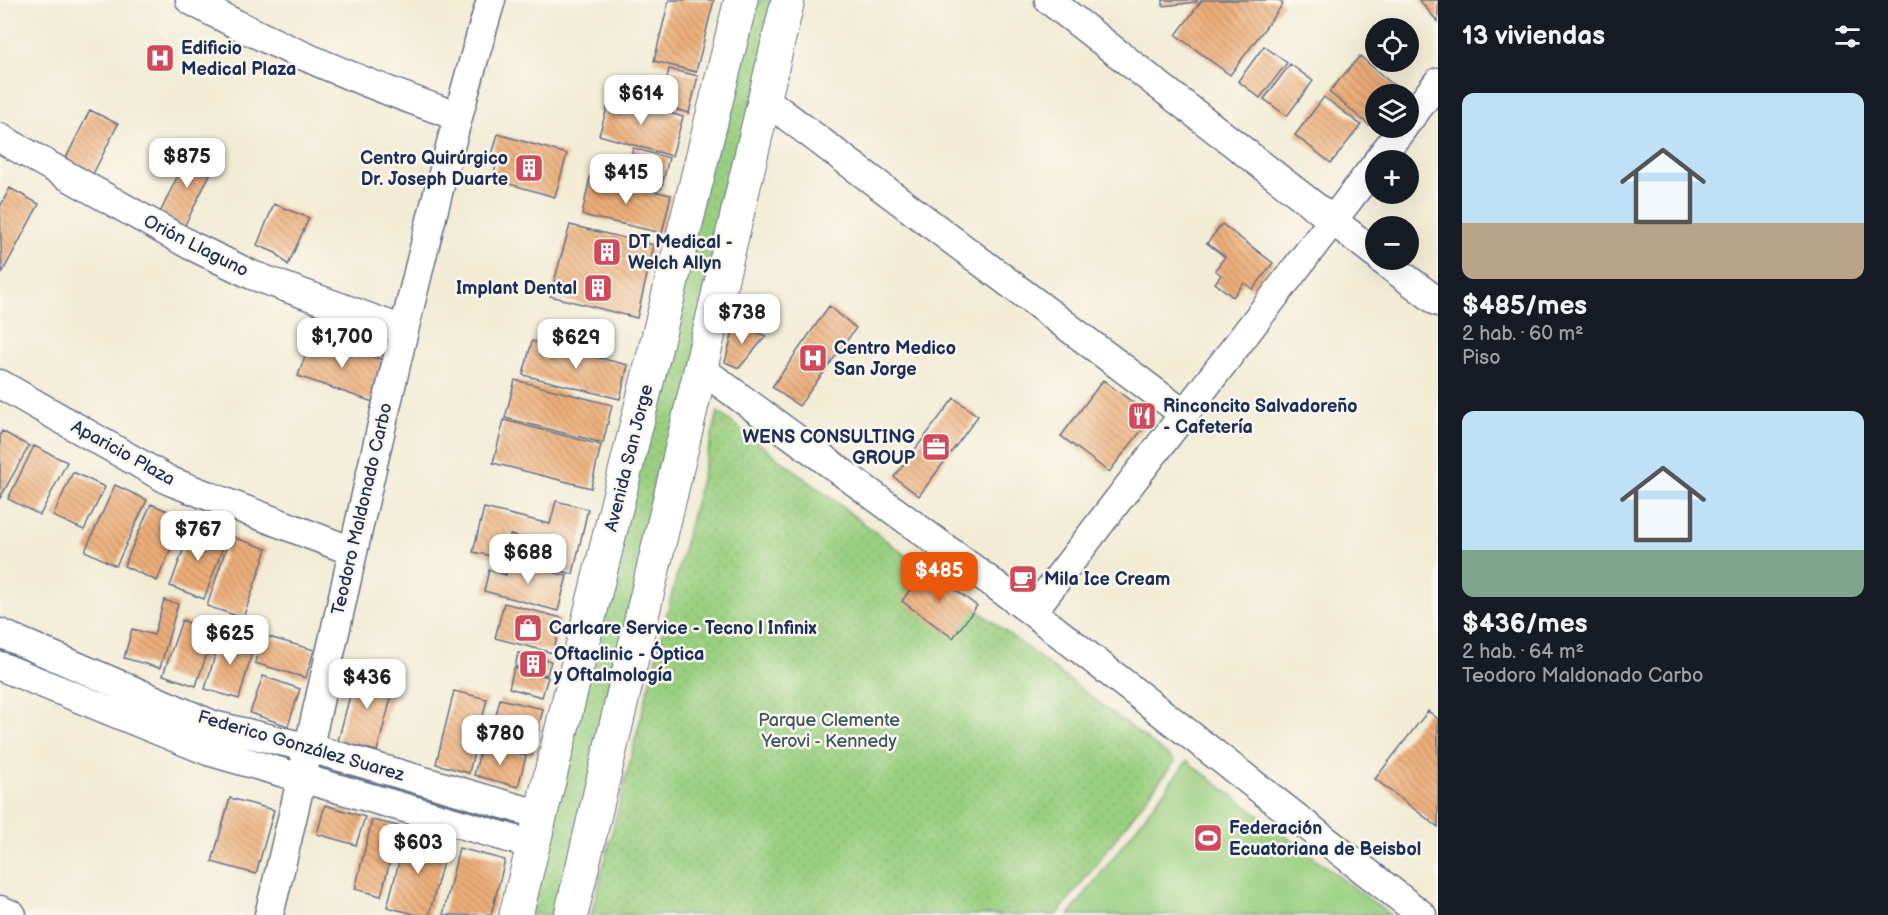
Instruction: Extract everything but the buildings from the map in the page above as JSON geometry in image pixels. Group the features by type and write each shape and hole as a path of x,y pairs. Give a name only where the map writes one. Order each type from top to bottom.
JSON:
{"main road":[{"name":"Avenida San Jorge","path":"516,915 741,0"},
{"path":"571,915 788,0"}],"street":[{"path":"190,0 308,59 385,91 457,116"},
{"name":"Teodoro Maldonado Carbo","path":"269,915 310,748 403,330 457,116 491,0"},
{"path":"1049,0 1365,246"},
{"path":"1419,107 1438,82"},
{"path":"765,99 1184,414"},
{"name":"Orión Llaguno","path":"0,138 190,245 252,275 290,291 403,330"},
{"path":"1386,150 1396,138"},
{"path":"1032,612 1365,178"},
{"path":"1395,270 1438,302"},
{"path":"700,368 1032,612 1422,915"},
{"name":"Aparicio Plaza","path":"0,384 170,481 352,551"},
{"name":"Federico González Suarez","path":"0,633 213,725 310,748 537,830"},
{"name":"Federico González Suarez","path":"0,666 208,752 301,780 537,830"},
{"path":"0,910 12,915"}],"green space":[{"path":"739,0 788,0 571,915 516,915"},
{"name":"Parque Clemente Yerovi - Kennedy","path":"718,412 1175,761 1057,915 591,915"},
{"name":"Federación Ecuatoriana de Beisbol","path":"1187,761 1390,915 1069,915"}],"place":[{"name":"Edificio Medical Plaza","path":"160,58"},
{"name":"Centro Quirúrgico Dr. Joseph Duarte","path":"529,168"},
{"name":"DT Medical - Welch Allyn","path":"607,252"},
{"name":"Implant Dental","path":"598,288"},
{"name":"Centro Medico San Jorge","path":"813,358"},
{"name":"Rinconcito Salvadoreño - Cafetería","path":"1142,416"},
{"name":"WENS CONSULTING GROUP","path":"936,447"},
{"name":"Mila Ice Cream","path":"1023,579"},
{"name":"Carlcare Service - Tecno | Infinix","path":"528,628"},
{"name":"Oftaclinic - Óptica y Oftalmología","path":"533,664"},
{"name":"Federación Ecuatoriana de Beisbol","path":"1208,838"}]}
